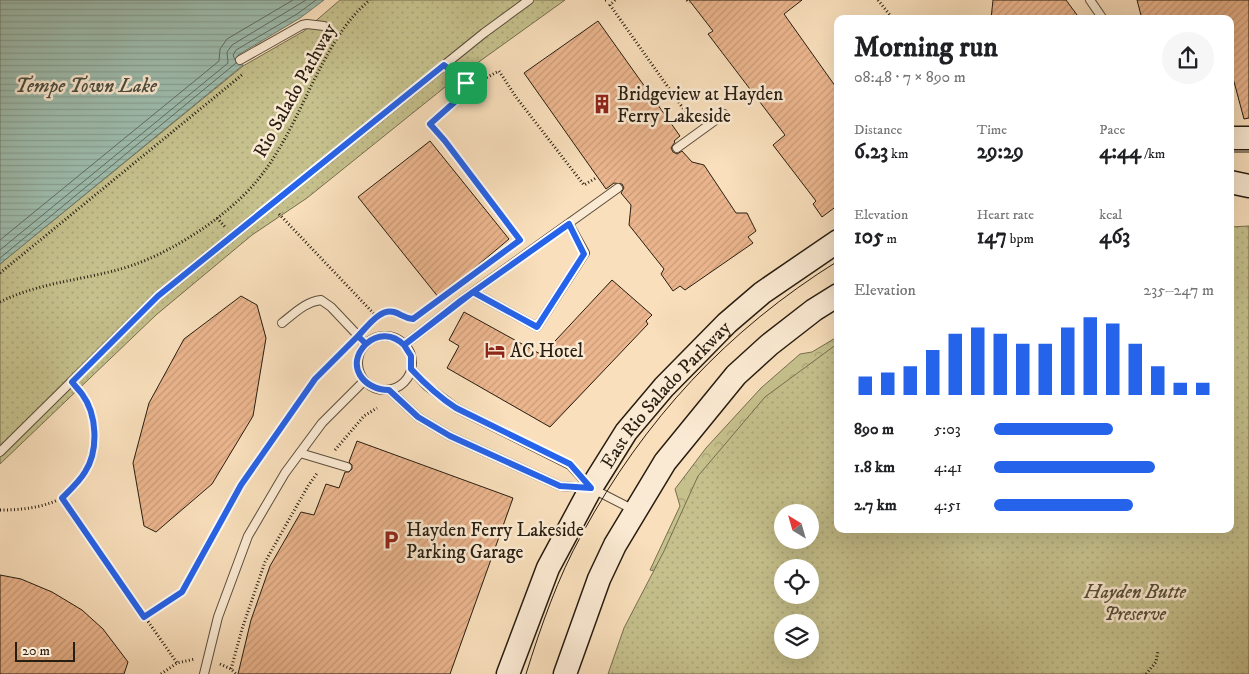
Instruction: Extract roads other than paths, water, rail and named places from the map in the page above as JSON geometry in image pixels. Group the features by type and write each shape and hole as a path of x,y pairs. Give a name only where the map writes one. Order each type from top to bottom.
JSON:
{"main road":[{"path":"1234,138 1249,138"},
{"path":"1234,183 1249,186"},
{"path":"1234,187 1249,186"},
{"name":"East Rio Salado Parkway","path":"508,674 548,568 591,488 626,432 664,387 727,323 762,293 834,244"},
{"path":"565,674 599,579 615,545 665,462 736,375 769,345 814,310 834,298"}],"lane":[{"path":"0,452 158,296 444,65 529,0"},
{"path":"1090,0 1100,15"},
{"path":"240,60 302,25 324,26"},
{"path":"676,148 724,114"},
{"path":"404,345 473,292 618,188"},
{"path":"473,292 537,327 584,254 569,224"},
{"path":"282,323 303,306 321,300 331,307 366,344"},
{"path":"385,336 394,337 404,345 411,356 411,369 405,382 389,390 380,390 364,382 357,364 358,355 366,344 376,337 385,336"},
{"path":"411,369 427,386 456,408 570,464 591,488 636,511"},
{"path":"204,674 218,617 248,536 285,473 322,423 364,382"},
{"path":"389,390 418,417 450,436 560,486 591,488"},
{"path":"300,453 347,467"}],"water":[{"name":"Tempe Town Lake","path":"0,0 324,0 300,18 238,55 243,65 0,264"}],"tram line":[{"path":"1234,152 1249,152"},
{"path":"526,674 551,602 573,550 606,492 633,453 661,416 725,348 760,317 834,264"}],"place":[{"name":"Bridgeview at Hayden Ferry Lakeside","path":"602,104"},
{"name":"AC Hotel","path":"495,350"},
{"name":"Hayden Ferry Lakeside Parking Garage","path":"391,540"}],"park label":[{"name":"Hayden Butte Preserve","path":"1135,602"}]}
